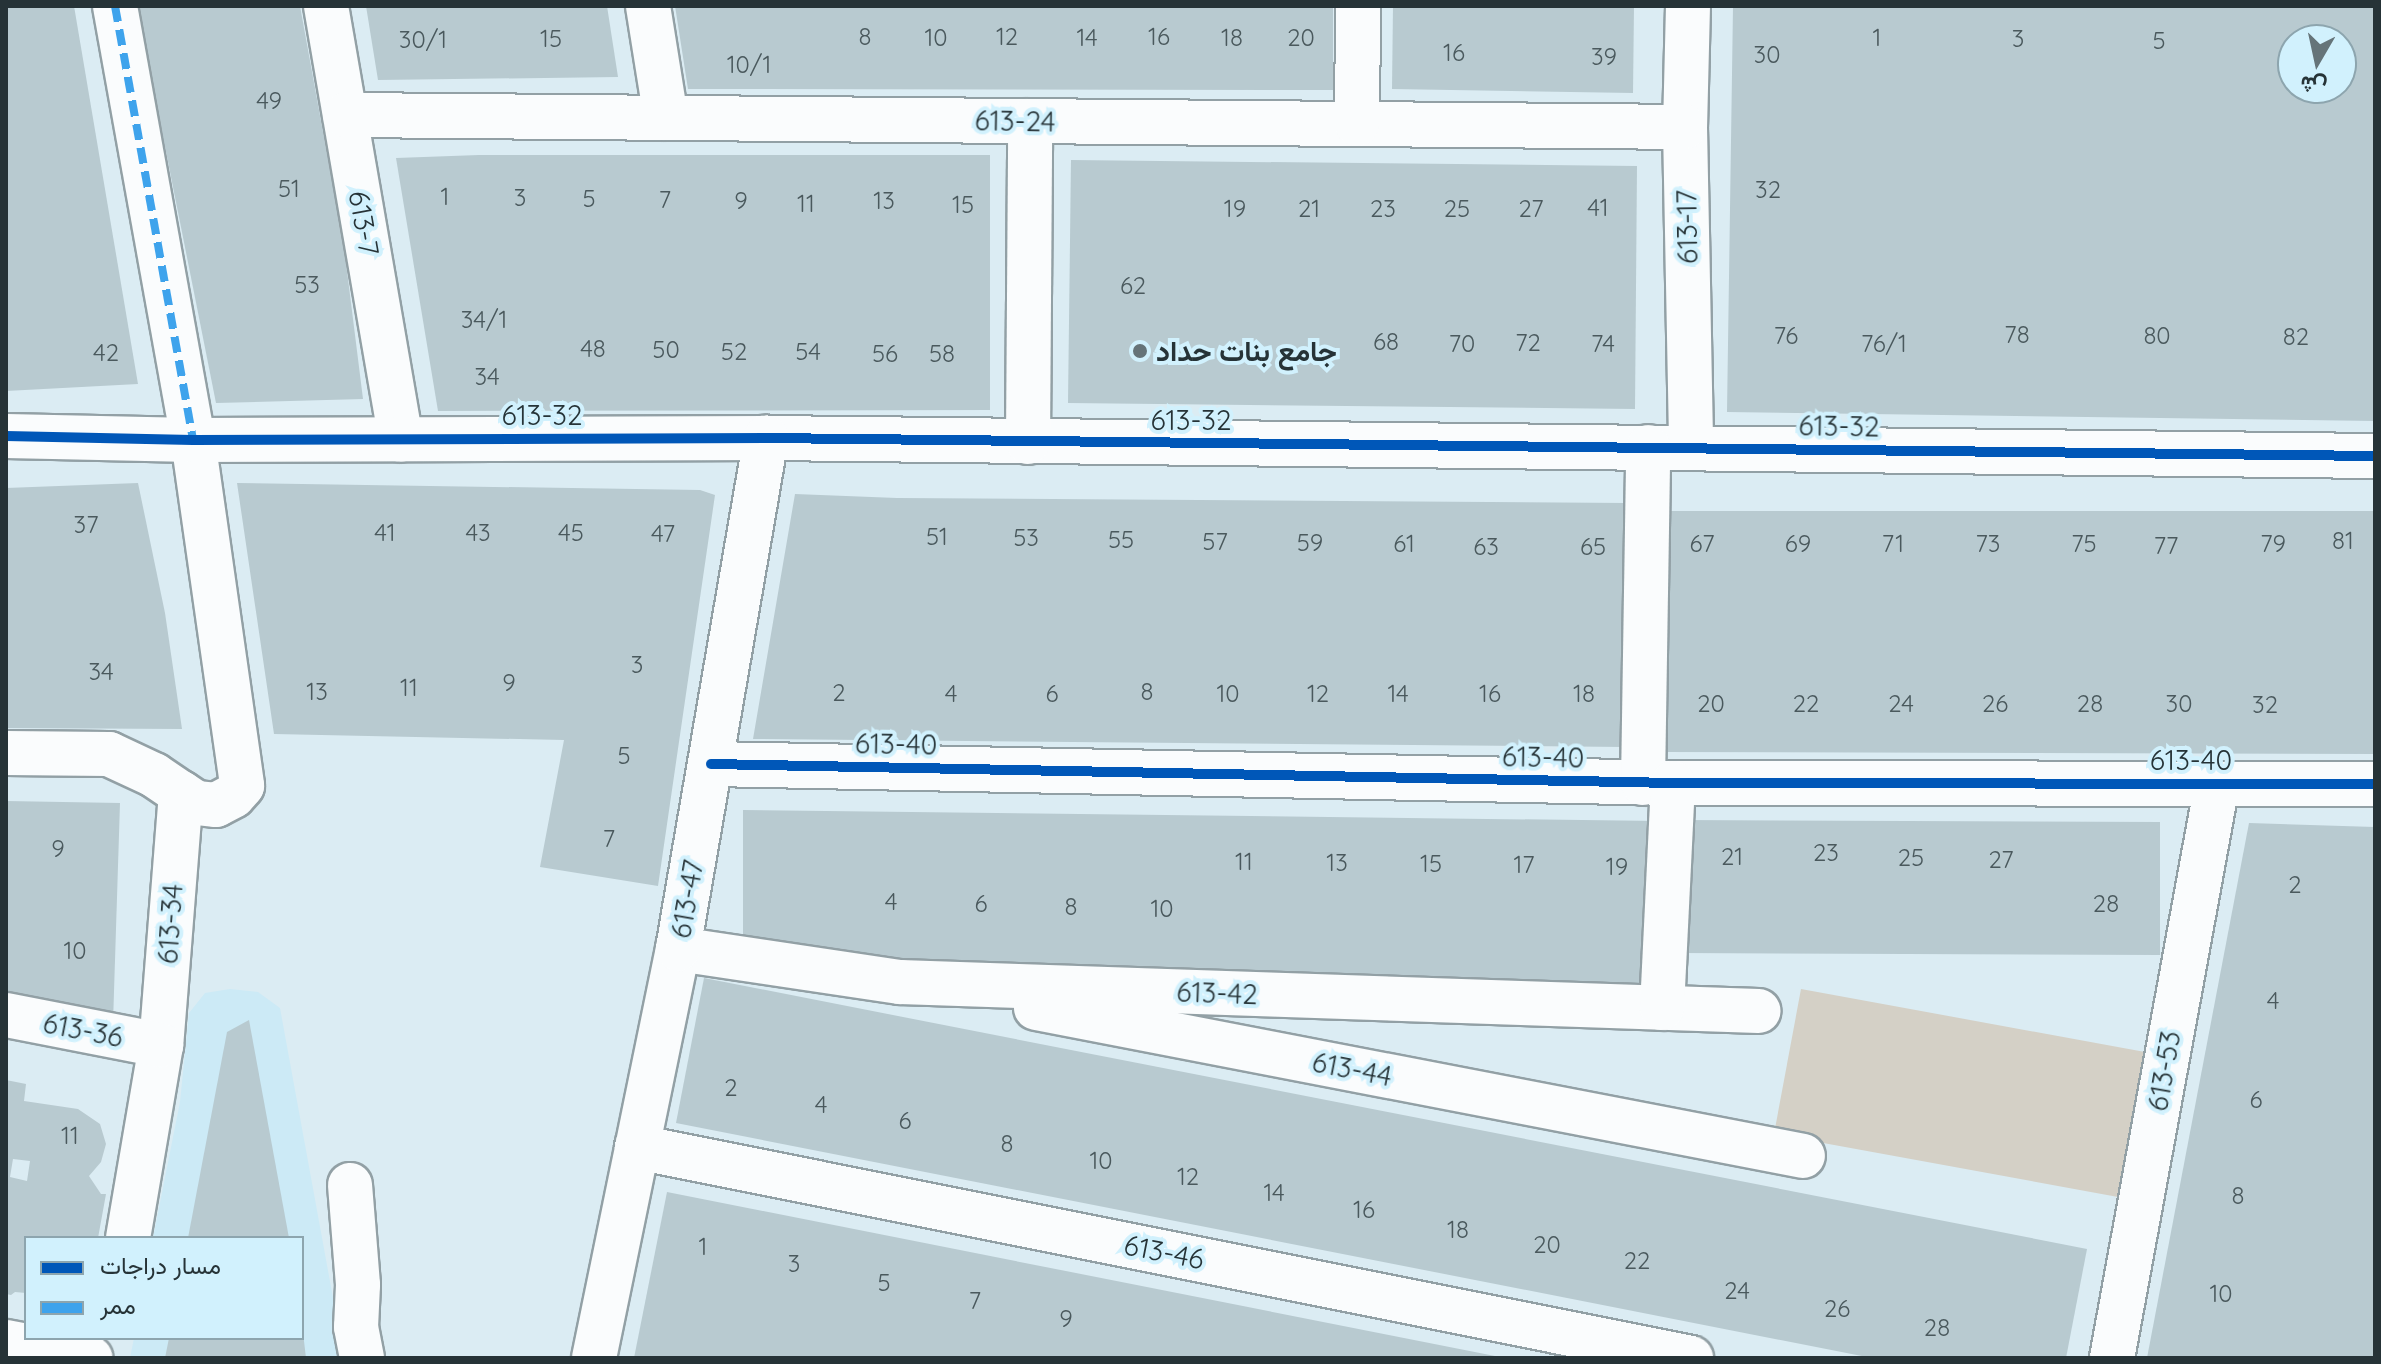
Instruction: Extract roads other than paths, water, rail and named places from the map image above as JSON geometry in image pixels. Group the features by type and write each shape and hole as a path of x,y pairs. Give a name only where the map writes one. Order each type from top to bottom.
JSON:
{"street":[{"path":"6,753 109,754 154,775 196,803 216,805 233,796 242,786 193,440 115,6"},
{"name":"613-7","path":"326,6 401,440"},
{"path":"648,6 666,118"},
{"path":"1357,124 1358,6"},
{"name":"613-17","path":"1662,1008 1658,783 1688,6"},
{"name":"613-24","path":"345,115 1685,127"},
{"path":"1028,442 1030,121"},
{"name":"613-32","path":"6,436 193,440 766,438 2375,456"},
{"name":"613-47","path":"594,1358 678,949 766,438"},
{"name":"613-40","path":"711,764 1658,783 2375,784"},
{"name":"613-53","path":"2112,1358 2217,784"},
{"name":"613-34","path":"128,1236 161,1045 181,793"},
{"name":"613-42","path":"678,949 900,982 1759,1011"},
{"name":"613-44","path":"900,982 1803,1156"},
{"name":"613-36","path":"6,1015 161,1045"},
{"name":"613-46","path":"637,1147 1691,1358"},
{"path":"350,1185 358,1285 356,1327 362,1358"},
{"path":"6,1342 90,1358"}],"place":[{"name":"جامع بنات حداد","path":"1140,351"}]}
